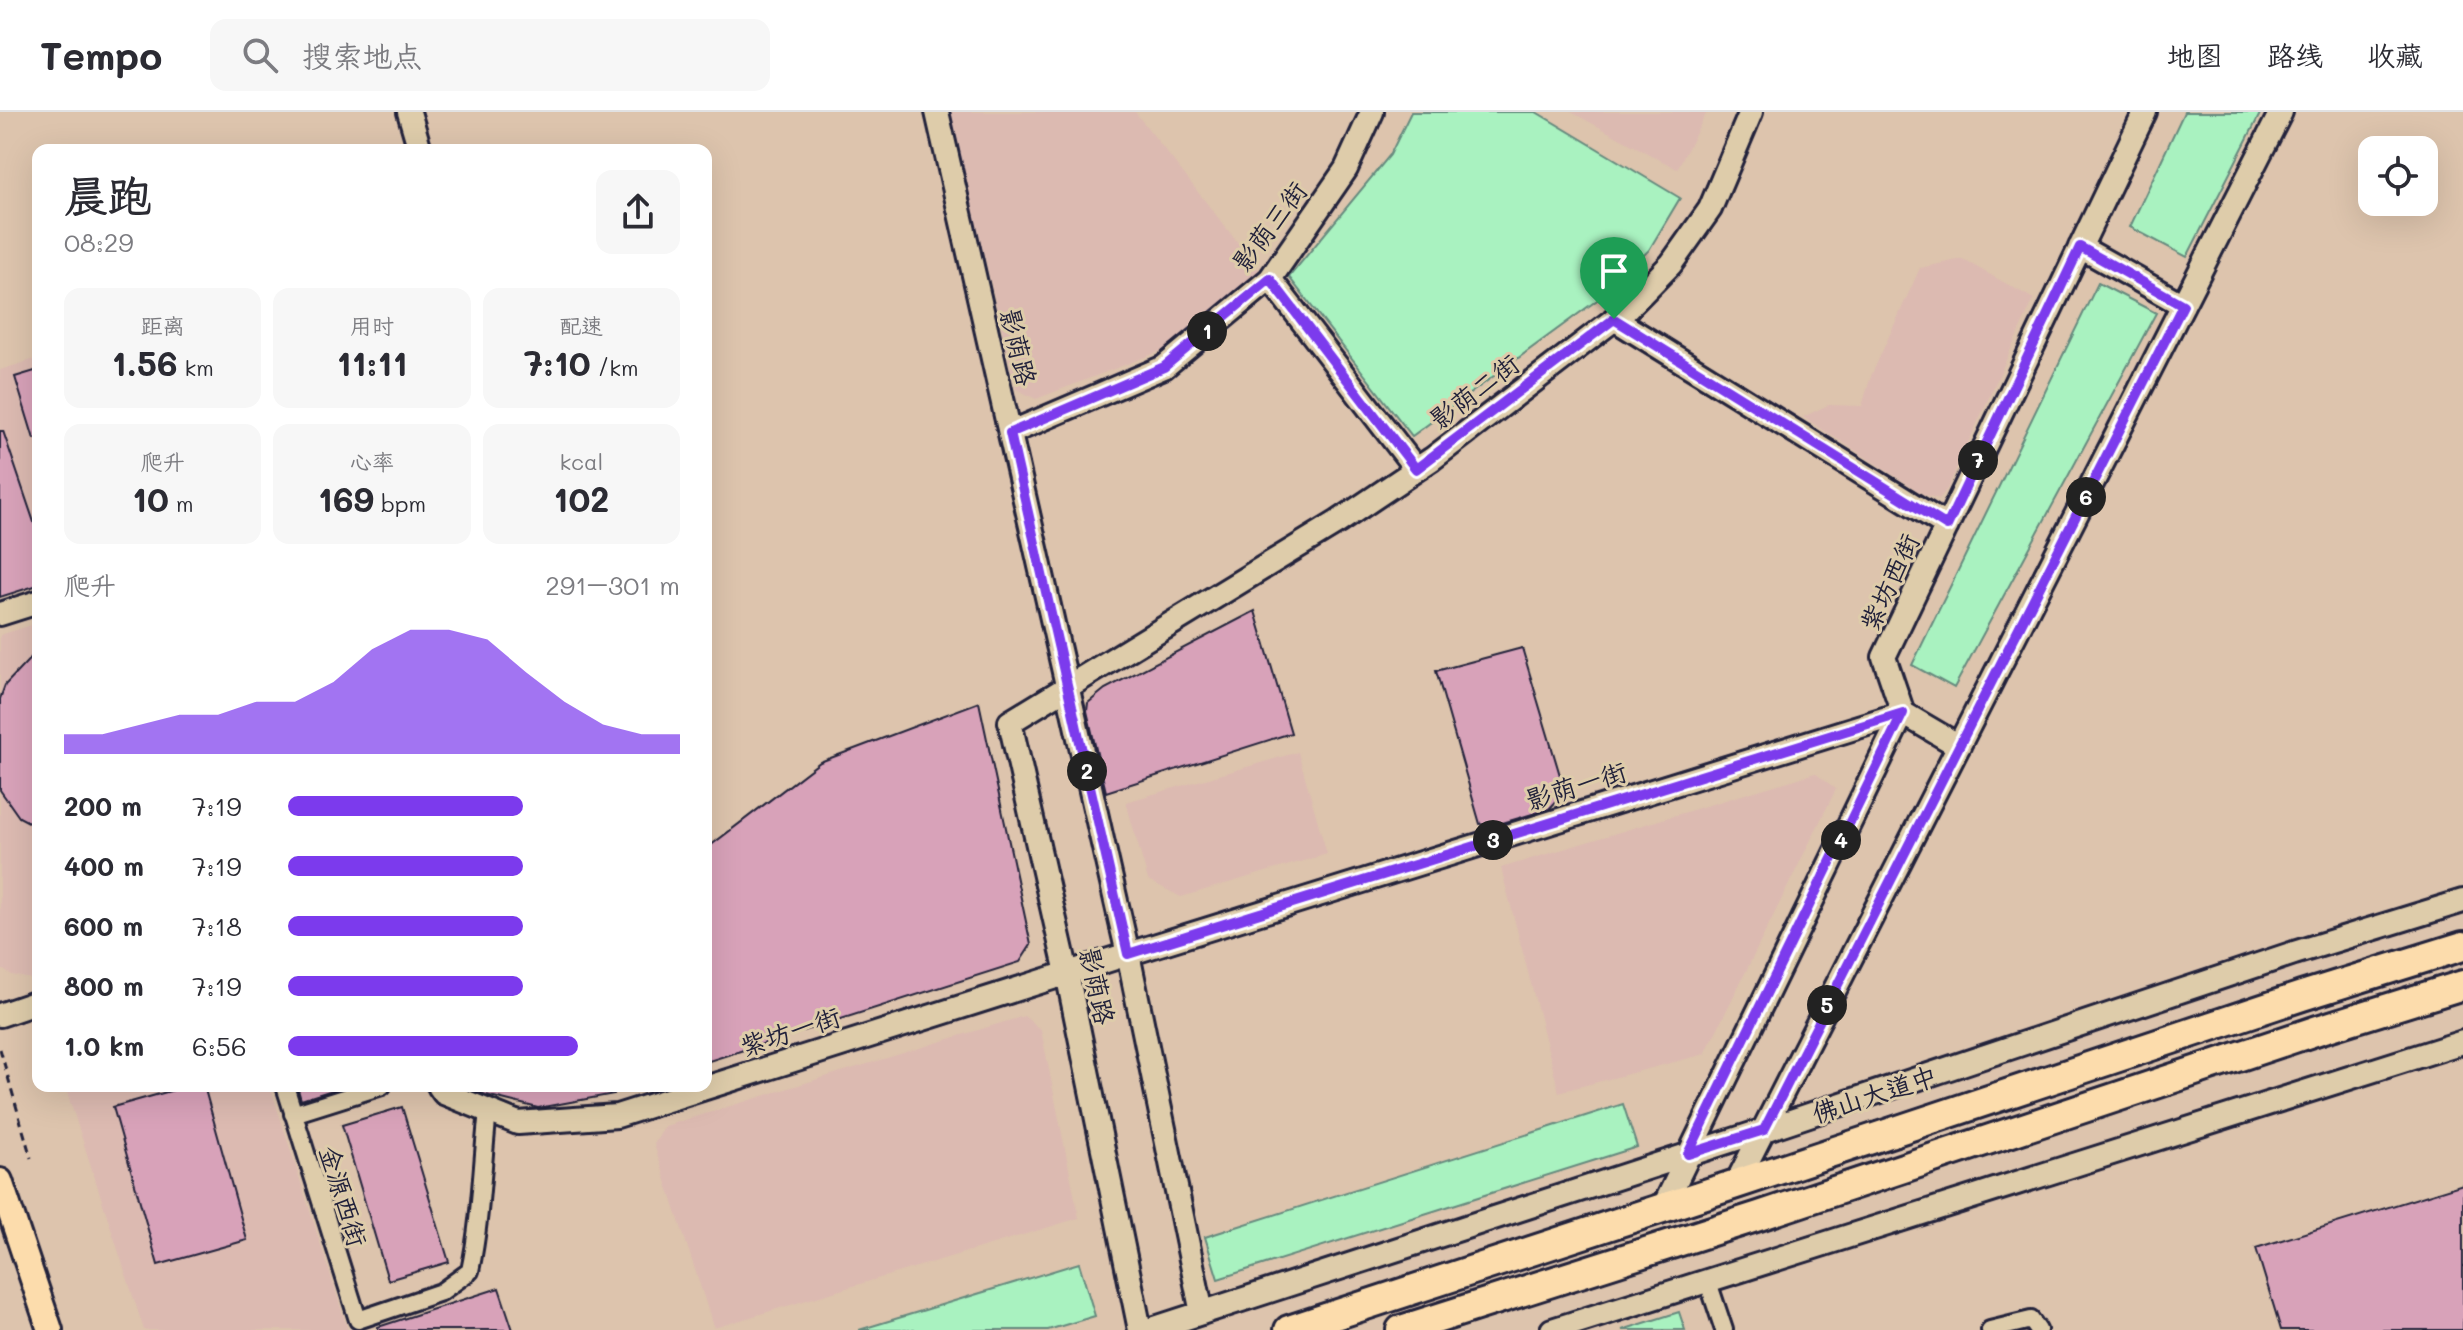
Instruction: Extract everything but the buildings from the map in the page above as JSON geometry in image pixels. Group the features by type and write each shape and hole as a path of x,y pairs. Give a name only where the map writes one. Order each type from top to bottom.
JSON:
{"highway":[{"name":"佛山大道中","path":"1289,1330 2302,996 2463,946"},
{"path":"1401,1330 2463,985"}],"main road":[{"path":"0,1181 50,1330"}],"street":[{"path":"409,112 418,144"},
{"name":"影荫路","path":"937,112 1128,954 1202,1313"},
{"name":"影荫三街","path":"1010,433 1164,367 1270,279 1346,169 1372,112"},
{"name":"影荫二街","path":"1069,688 1338,522 1416,469 1625,311 1671,264 1710,209 1751,112"},
{"name":"紫坊西街","path":"1903,713 1884,657 2145,112"},
{"path":"1736,1184 2281,112"},
{"path":"2080,247 2183,305"},
{"path":"1270,279 1416,469"},
{"path":"1614,319 1947,526"},
{"path":"0,614 32,604"},
{"name":"影荫路","path":"1069,688 1010,722 1067,973 1140,1330"},
{"path":"1663,1208 1903,713 1959,746"},
{"name":"影荫一街","path":"1067,973 1903,713"},
{"name":"佛山大道中","path":"1149,1330 2294,953 2463,901"},
{"name":"紫坊一街","path":"712,1086 1067,973"},
{"path":"0,1015 32,1004"},
{"path":"1552,1330 2463,1042"},
{"name":"金源西街","path":"287,1092 358,1320 441,1292 470,1271 478,1231 488,1111"},
{"path":"293,1114 363,1092"},
{"name":"紫坊一街","path":"443,1092 518,1123 617,1116 693,1092"},
{"path":"1707,1279 1724,1330"},
{"path":"1990,1330 2031,1320 2038,1330"}],"path":[{"path":"0,1049 31,1158"}],"shaded area":[{"path":"950,112 1135,112 1260,271 1171,347 1036,399 1016,389"},
{"path":"1571,112 1707,112 1677,169"},
{"path":"1962,259 2034,299 1947,489 1939,499 1923,494 1803,417 1828,405 1862,406 1871,376 1920,268"},
{"path":"32,360 32,587 0,597 0,370"},
{"path":"32,625 31,979 12,975 0,968 0,635"},
{"path":"1298,752 1327,854 1181,897 1148,880 1126,802"},
{"path":"1815,773 1836,789 1705,1054 1559,1092 1501,868"},
{"path":"1024,1016 1041,1030 1079,1218 714,1328 654,1144 665,1126"},
{"path":"67,1092 272,1092 348,1330 144,1330"}],"green space":[{"path":"1411,112 1536,112 1680,198 1649,250 1604,295 1412,436 1289,277 1390,155"},
{"path":"2184,112 2261,112 2187,257 2130,227"},
{"path":"2098,283 2156,313 1954,688 1912,665"},
{"path":"1623,1104 1637,1147 1218,1279 1205,1237"},
{"path":"1079,1263 1095,1316 1048,1330 859,1330"},
{"path":"1679,1312 1685,1330 1622,1330"}],"route":[{"path":"2080,247 2183,305 1764,1130 1688,1154 1903,713 1128,954 1010,433 1164,367 1270,279 1416,469 1614,319 1947,526 2080,247"}]}
